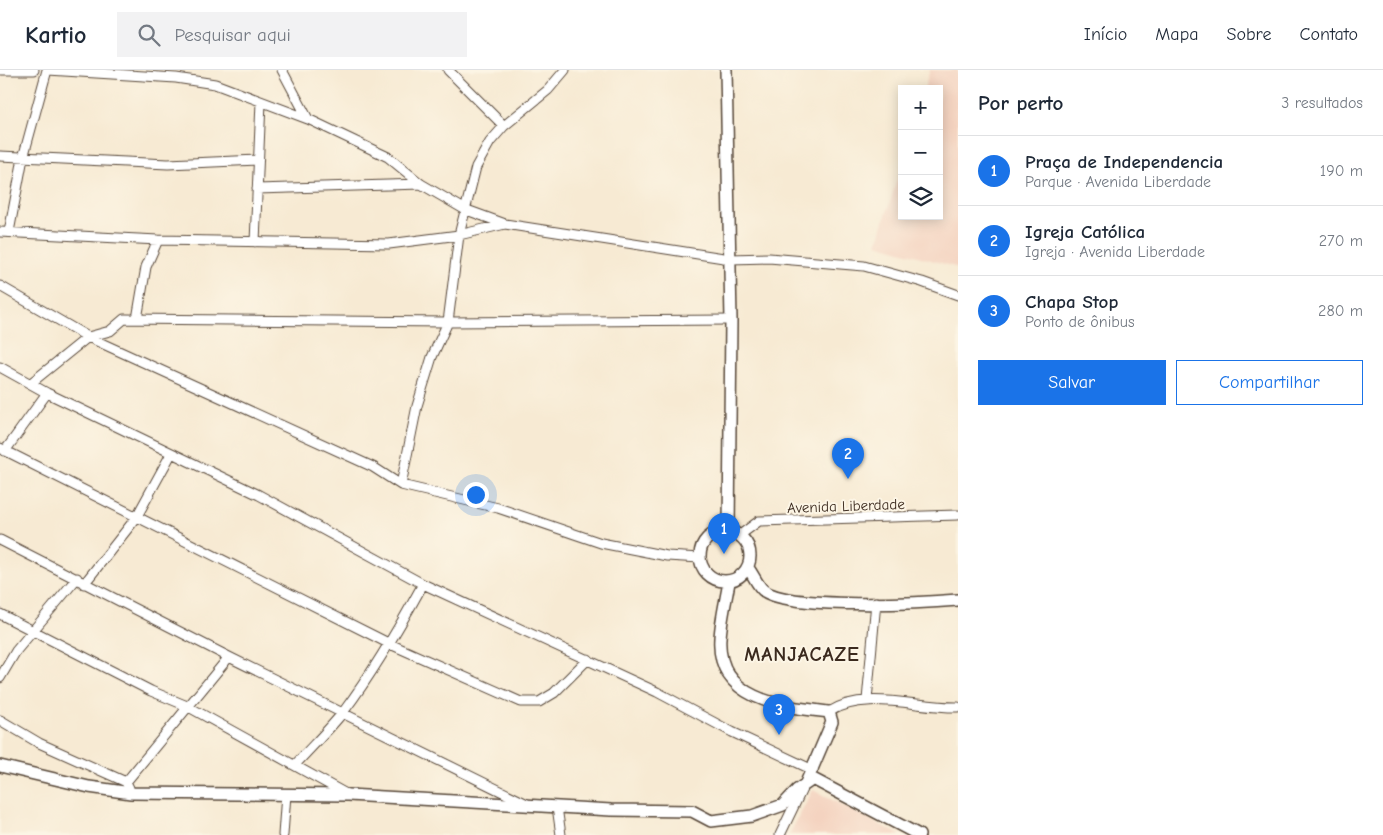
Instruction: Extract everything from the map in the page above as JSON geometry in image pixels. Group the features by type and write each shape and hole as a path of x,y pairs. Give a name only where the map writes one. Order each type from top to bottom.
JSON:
{"street":[{"path":"0,70 34,70"},
{"path":"505,224 459,235 389,244 158,240 4,232 47,70 176,78 215,84 308,119 388,157 421,184 464,209 505,224 730,259 769,258 864,266 922,282 958,296"},
{"path":"282,70 308,119"},
{"path":"448,70 504,126"},
{"path":"401,485 418,406 432,357 448,322 464,209 481,154 504,126 548,90 565,70"},
{"path":"726,70 734,533 749,546 750,554 748,568 737,579 729,582 713,579 702,566 700,558 704,542 711,536 734,533"},
{"path":"255,242 261,102"},
{"path":"0,156 168,164 258,160"},
{"path":"256,188 421,184"},
{"path":"137,319 146,267 158,240"},
{"path":"0,286 88,337 373,467 401,485 498,508 601,543 667,556 700,558"},
{"path":"31,383 88,337 110,331 124,319 448,322 731,320"},
{"path":"0,367 47,393 259,495 423,584 588,659 813,770"},
{"path":"47,393 2,450 390,644 521,702 539,702 554,693 588,659"},
{"path":"0,678 16,651 136,518 172,454"},
{"name":"Avenida Liberdade","path":"734,533 759,521 958,515"},
{"path":"0,540 229,657 528,805"},
{"path":"748,568 764,590 784,598 814,603 958,600"},
{"path":"729,582 720,639 721,658 729,674 743,690 763,701 800,709 830,712 839,705 867,700 958,707"},
{"path":"295,765 342,712 390,644 423,584"},
{"path":"867,700 876,602"},
{"path":"0,614 150,691 187,706 348,795"},
{"path":"129,788 187,706 229,657"},
{"path":"780,835 813,770 832,722 830,712"},
{"path":"0,720 39,743 129,788"},
{"path":"0,766 89,786 348,795 557,807 692,811 711,821 752,816 783,805 797,790 813,779 919,835"},
{"path":"283,835 286,794"},
{"path":"557,807 561,835"}],"shaded area":[{"path":"930,70 958,70 958,268 877,244 898,176 898,220 943,220 943,85 925,85"},
{"path":"813,790 900,835 789,835"}],"place":[{"name":"Igreja Católica","path":"848,479"},
{"name":"Praça de Independencia","path":"724,554"},
{"name":"Chapa Stop","path":"779,735"}],"district":[{"name":"MANJACAZE","path":"802,654"}]}
